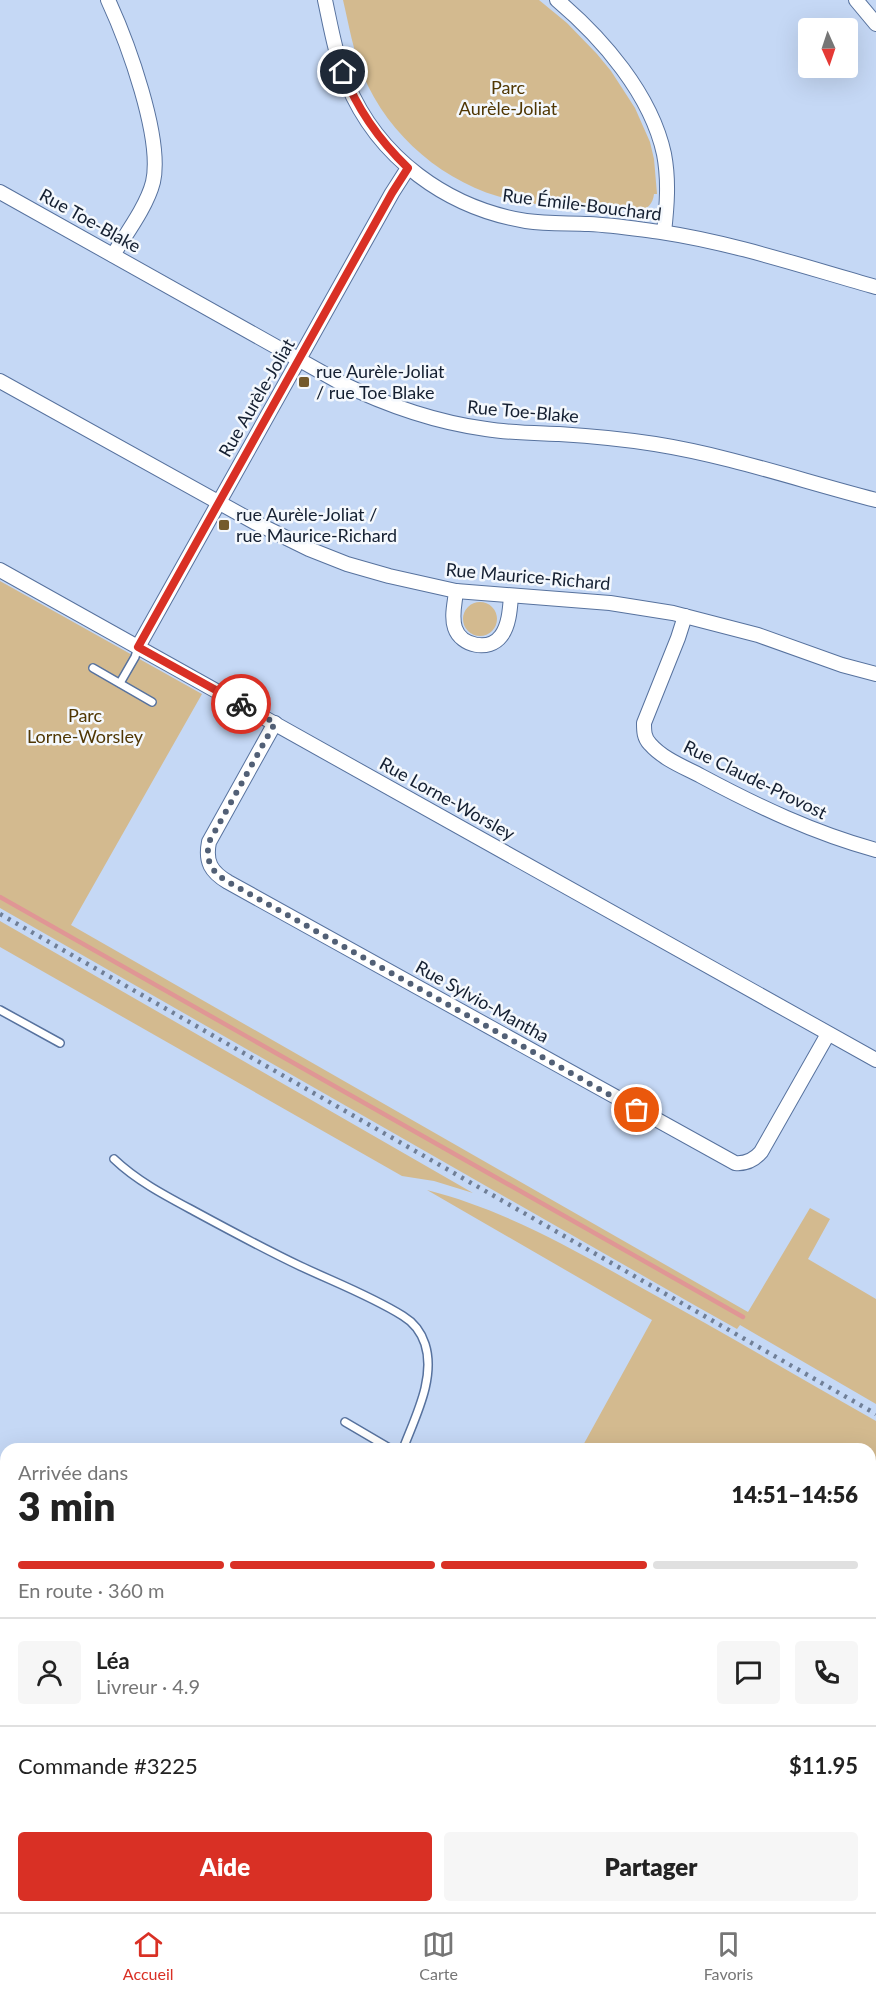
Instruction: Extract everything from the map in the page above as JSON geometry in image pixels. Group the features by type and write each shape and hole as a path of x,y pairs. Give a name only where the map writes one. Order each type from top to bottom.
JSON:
{"street":[{"path":"108,0 128,49 148,118 155,153 154,175 149,192 114,255"},
{"name":"Rue Émile-Bouchard","path":"325,0 337,52 352,95 372,128 408,168 455,199 503,216 529,221 601,225 664,232 707,240 876,287"},
{"path":"557,0 604,47 637,91 652,118 664,154 667,179 667,212 664,232"},
{"path":"855,0 876,24"},
{"name":"Rue Aurèle-Joliat","path":"138,647 298,359 408,168"},
{"name":"Rue Toe-Blake","path":"0,192 339,382 410,412 448,422 503,431 602,438 676,448 759,467 876,500"},
{"name":"Rue Maurice-Richard","path":"0,381 290,540 347,564 456,591 610,603 685,616 758,635 842,665 876,674"},
{"name":"Rue Lorne-Worsley","path":"0,570 876,1060"},
{"path":"456,591 453,619 456,631 469,643 482,645 494,642 502,635 507,626 511,596"},
{"name":"Rue Claude-Provost","path":"685,616 644,723 645,735 651,745 679,765 759,806 830,836 876,850"},
{"name":"Rue Sylvio-Mantha","path":"275,723 209,842 207,855 209,865 213,871 228,882 735,1163 746,1163 761,1152 828,1034"}],"lane":[{"path":"120,683 138,647"},
{"path":"93,668 152,702"},
{"path":"0,1010 60,1042"},
{"path":"114,1159 152,1188 285,1259 388,1308 412,1323 425,1342 428,1371 420,1404 406,1443"},
{"path":"345,1422 381,1443"}],"green space":[{"name":"Parc Aurèle-Joliat","path":"343,0 539,0 567,23 597,54 635,108 650,142 657,194 654,194 649,206 637,211 555,206 501,197 452,176 409,142 390,122 375,99 356,57"},
{"name":"Parc Lorne-Worsley","path":"0,581 202,694 71,925 748,1312 810,1208 830,1219 808,1259 876,1299 876,1404 740,1325 737,1329 696,1306 0,908"},
{"path":"480,602 492,607 497,619 492,631 480,636 468,631 463,619 468,607"},
{"path":"0,921 473,1193 434,1181 402,1176 0,947"},
{"path":"427,1190 484,1208 538,1232 701,1321 876,1421 876,1443 584,1443 652,1320"}],"waterway":[{"path":"0,897 743,1317"}],"railway":[{"path":"0,914 876,1414"}],"way so far":[{"path":"241,704 275,723 209,842 207,855 213,871 228,882 637,1110"}],"place":[{"name":"rue Aurèle-Joliat / rue Toe Blake","path":"304,382"},
{"name":"rue Aurèle-Joliat / rue Maurice-Richard","path":"224,525"}],"route":[{"path":"241,704 138,647 298,359 356,260 399,180 408,168 372,128 352,95 343,72"}]}
